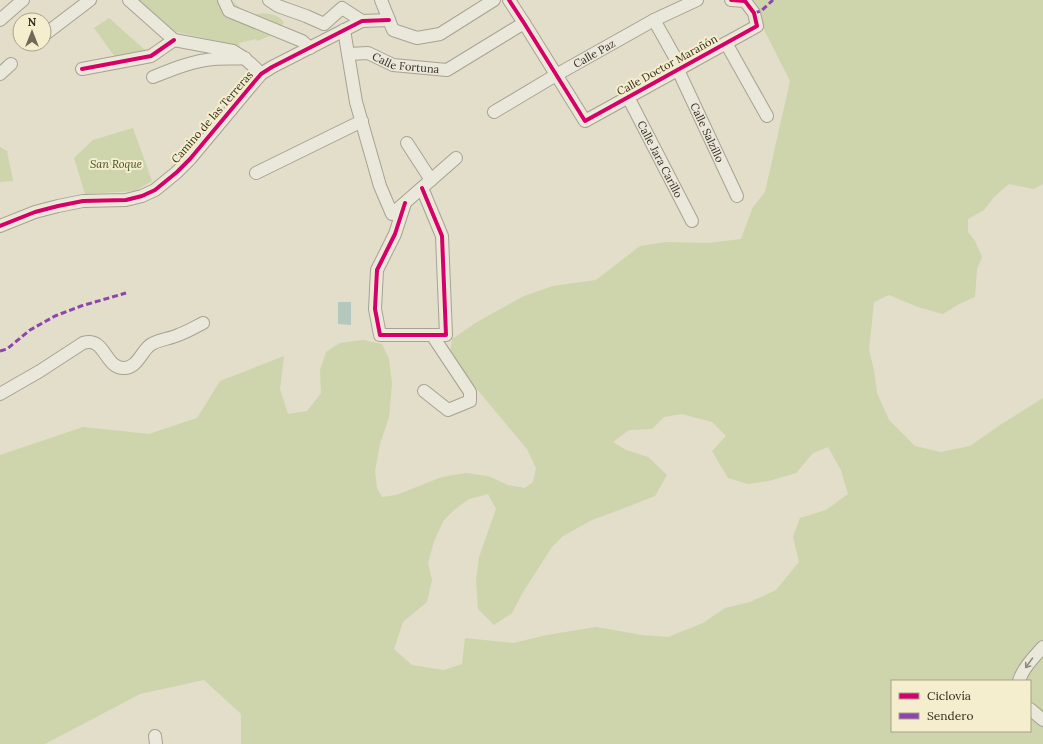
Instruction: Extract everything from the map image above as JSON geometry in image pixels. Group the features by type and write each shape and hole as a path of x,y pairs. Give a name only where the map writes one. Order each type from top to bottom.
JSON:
{"street":[{"path":"0,20 23,0"},
{"path":"52,29 90,0"},
{"path":"129,0 174,40 213,46 233,51 245,58 261,74"},
{"path":"224,0 229,11 302,41 310,48"},
{"path":"269,0 278,6 324,24 342,8 362,21"},
{"path":"381,0 393,30 417,38 440,34 494,0"},
{"path":"508,0 556,74"},
{"name":"Calle Paz","path":"494,112 556,74 654,20 697,0"},
{"name":"Calle Doctor Marañón","path":"556,74 585,121 758,26 754,13 745,1 731,0"},
{"name":"Camino de las Terreras","path":"0,226 35,212 58,206 83,201 126,200 142,196 155,190 190,159 261,74 362,21 389,20"},
{"name":"Calle Salzillo","path":"654,20 679,69 737,196"},
{"name":"Calle Fortuna","path":"348,54 368,53 393,65 447,70 524,23"},
{"path":"344,30 356,102 380,186 392,214 456,158"},
{"path":"82,69 151,56 174,40"},
{"path":"726,43 767,116"},
{"path":"153,77 179,66 196,62 214,59 245,58"},
{"path":"0,74 11,64"},
{"name":"Calle Jara Carillo","path":"628,97 692,221"},
{"path":"256,173 362,121"},
{"path":"407,143 431,180"},
{"path":"405,203 395,234 377,270 374,309 380,335 446,335 442,236 422,188"},
{"path":"0,394 40,371 83,343 95,343 113,364 126,368 135,363 150,345 180,335 204,323"},
{"path":"424,391 448,410 470,401 470,392 432,335"},
{"path":"1019,680 1023,671 1043,647"},
{"path":"1031,710 1043,720"}],"green space":[{"path":"134,0 232,0 248,15 263,13 273,15 277,16 284,23 272,35 257,41 256,39 239,43 240,46 168,30"},
{"path":"749,0 1043,0 1043,184 1034,189 1009,184 994,197 984,210 968,219 968,232 975,241 982,257 977,269 975,297 959,304 943,314 918,307 889,295 874,302 869,350 874,370 877,393 889,420 915,446 941,452 970,446 1043,398 1043,744 241,744 241,714 204,680 140,694 45,744 0,744 0,455 83,427 149,434 197,418 220,381 284,356 280,389 288,414 307,411 321,393 320,370 326,352 340,343 363,340 382,344 389,359 392,384 389,417 380,444 375,471 377,488 382,497 396,495 442,477 466,473 488,476 508,485 525,488 533,482 536,468 527,449 460,369 450,353 452,339 477,322 524,296 553,286 596,280 640,246 666,242 708,243 741,239 753,207 765,192 790,81","holes":["682,414 712,422 726,436 712,451 728,478 748,484 769,481 796,473 813,453 828,447 841,470 848,494 826,510 800,518 793,537 799,562 776,590 750,602 725,608 703,623 668,637 642,635 596,627 547,635 513,643 465,638 462,664 444,670 412,665 394,649 403,622 427,602 432,580 428,563 434,541 444,520 454,510 469,499 488,494 496,509 479,557 476,580 478,609 494,625 512,613 523,592 552,547 563,536 592,520 655,496 667,475 648,457 626,450 613,442 629,430 652,429 664,417"]},
{"path":"109,18 145,50 115,57 94,28"},
{"name":"San Roque","path":"133,128 152,181 135,191 85,194 74,158 93,140"},
{"path":"0,147 7,151 13,181 0,182"}],"shaded area":[{"path":"338,302 351,302 351,325 338,324"}],"marked path":[{"path":"754,13 761,11 773,0"},
{"path":"0,351 7,349 30,330 55,316 81,306 126,293"}],"cycle path":[{"path":"509,0 585,121 757,26 754,13 745,1 731,0"},
{"path":"0,226 35,212 58,206 83,201 126,200 142,196 155,190 190,159 261,74 362,21 389,20"},
{"path":"82,69 151,56 174,40"},
{"path":"405,203 395,234 377,270 375,309 380,335 446,335 442,236 422,188"}]}
